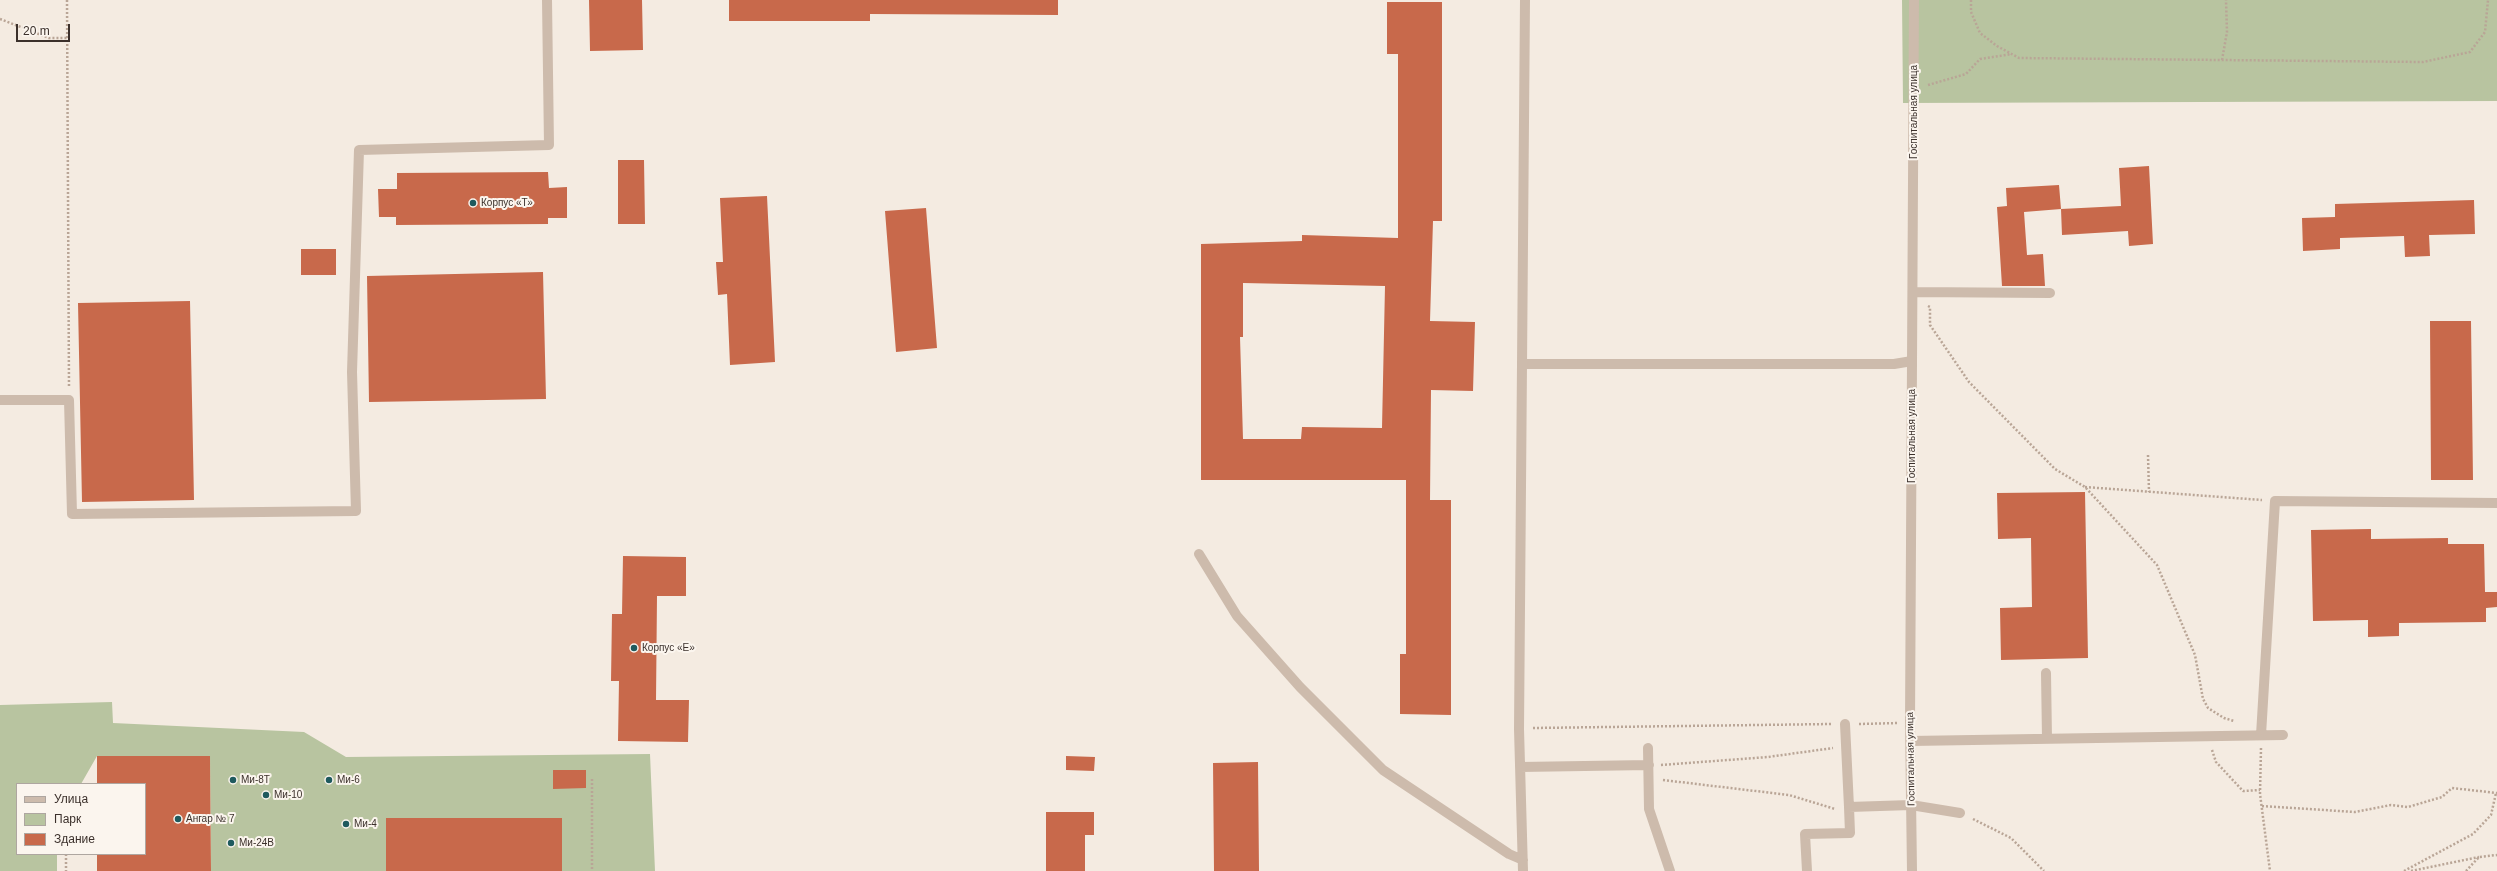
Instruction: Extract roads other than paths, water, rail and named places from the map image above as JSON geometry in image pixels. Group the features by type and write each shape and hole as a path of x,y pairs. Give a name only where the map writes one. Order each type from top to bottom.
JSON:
{"street":[{"path":"0,400 69,400 72,514 356,511 352,372 359,150 548,145 548,0"},
{"path":"1523,871 1519,728 1525,0"},
{"name":"Госпитальная улица","path":"1912,871 1910,723 1914,0"},
{"path":"1913,292 2050,293"},
{"path":"1522,364 1894,364 1912,361"},
{"path":"2261,731 2275,501 2497,504"},
{"path":"1199,554 1238,616 1300,687 1383,770 1509,854 1522,860"},
{"path":"2046,673 2047,739"},
{"path":"1806,871 1805,834 1850,833 1845,724"},
{"path":"1911,741 2047,739 2261,731 2283,735"},
{"path":"1648,748 1649,809 1670,871"},
{"path":"1520,767 1648,765"},
{"path":"1849,807 1911,805 1960,813"}],"place":[{"name":"Корпус «Т»","path":"473,203"},
{"name":"Корпус «Е»","path":"634,648"},
{"name":"Ми-8Т","path":"233,780"},
{"name":"Ми-6","path":"329,780"},
{"name":"Ми-10","path":"266,795"},
{"name":"Ангар № 7","path":"178,819"},
{"name":"Ми-4","path":"346,824"},
{"name":"Ми-24В","path":"231,843"}]}
